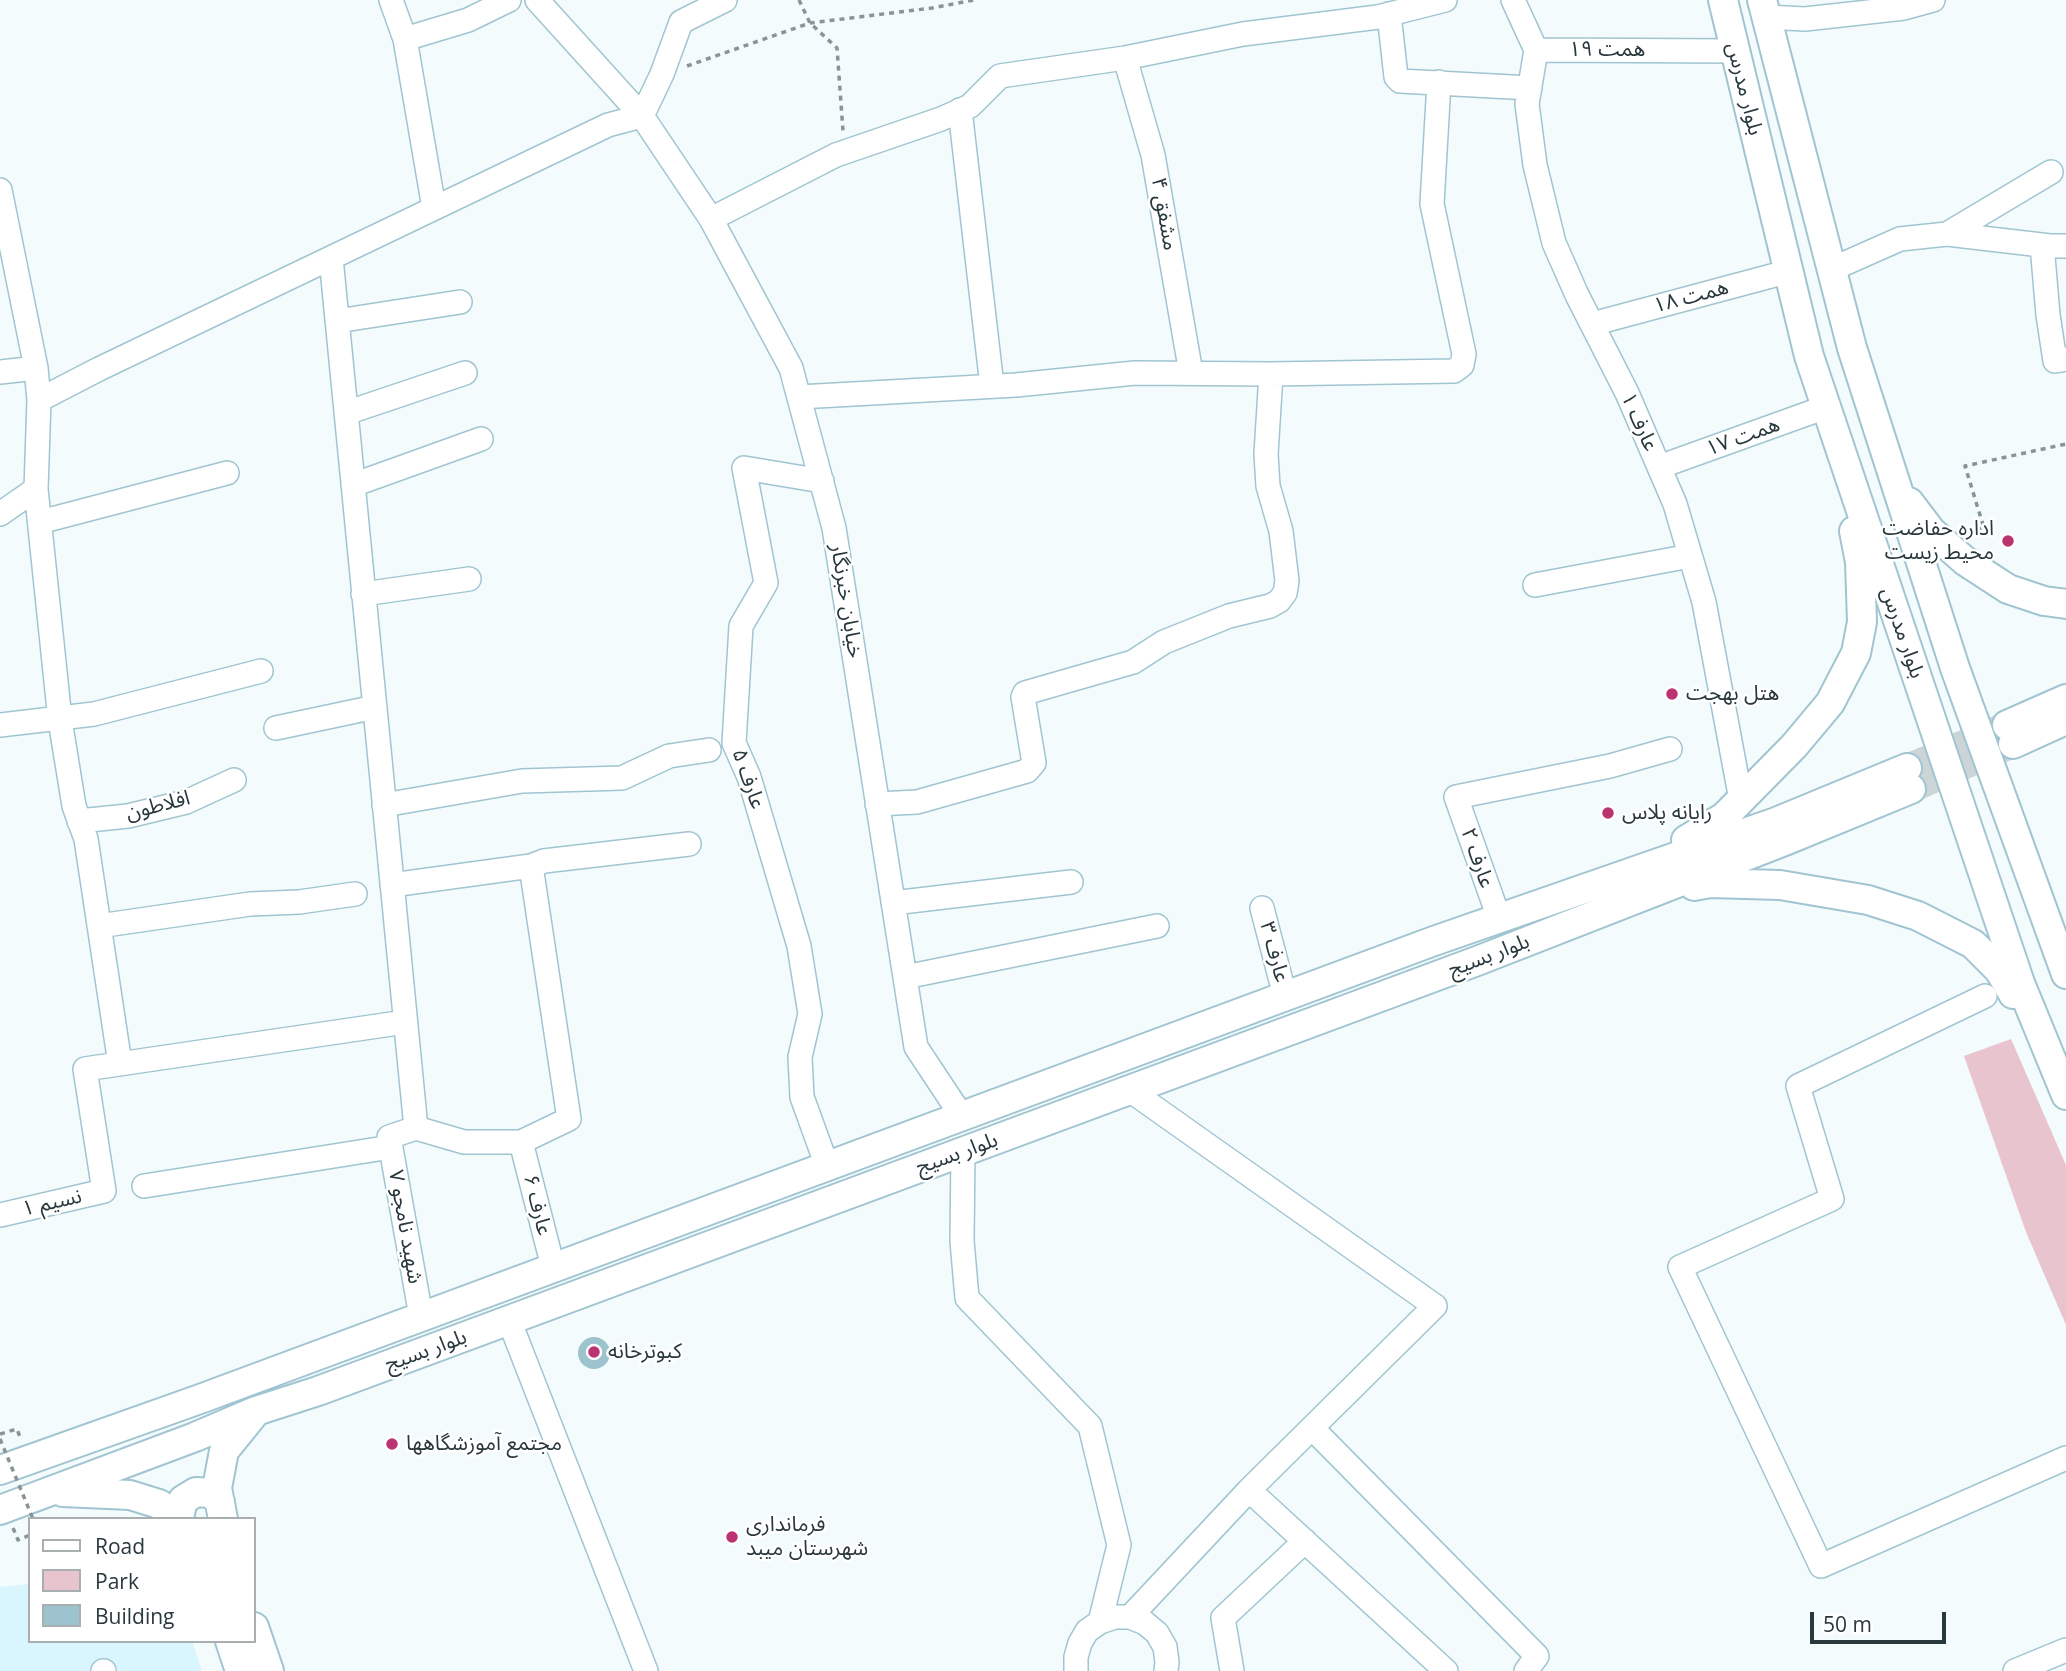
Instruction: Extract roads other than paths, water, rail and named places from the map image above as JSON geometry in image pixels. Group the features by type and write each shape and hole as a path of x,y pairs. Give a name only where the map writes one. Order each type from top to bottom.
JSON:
{"main road":[{"name":"بلوار مدرس","path":"1723,0 1809,356 2020,983 2066,1095"},
{"name":"بلوار مدرس","path":"1763,8 1852,348 1955,668 2066,974"},
{"path":"1625,888 1724,817 1741,800 1794,746 1830,703 1856,653 1862,622 1860,562 1839,446"},
{"path":"1897,488 1931,531 1965,561 2008,589 2044,601 2066,604"},
{"path":"2066,699 2010,734 2066,720"},
{"name":"بلوار بسیج","path":"0,1470 1499,918 1625,888 1787,840 1909,778"},
{"path":"1625,888 1710,883 1780,885 1868,900 1919,916 1973,944 1999,970 2050,1056"},
{"name":"بلوار بسیج","path":"0,1510 195,1437 256,1411 318,1391 1376,998 1625,888"},
{"path":"1364,967 1376,998"},
{"path":"221,1511 217,1488 224,1451 256,1411"},
{"path":"50,1491 130,1495 159,1504 178,1517"},
{"path":"180,1517 183,1500 196,1492 211,1493 221,1511"},
{"path":"256,1634 269,1671"},
{"path":"231,1643 240,1671"}],"street":[{"path":"391,0 405,39 434,208"},
{"path":"405,39 468,20 509,0"},
{"name":"خیابان خبرنگار","path":"537,0 642,116 711,219 791,368 834,528 916,1047 961,1115"},
{"path":"39,400 608,125 642,116 662,74 681,22 726,0"},
{"path":"1513,0 1536,50"},
{"path":"1763,8 1805,19 1934,0"},
{"path":"711,219 845,152 941,119 970,106 1000,76 1125,58 1243,34 1390,14 1430,2"},
{"path":"1390,14 1395,77 1407,83 1439,82 1530,88"},
{"name":"همت ۱۹","path":"1536,50 1734,51"},
{"name":"عارف ۱","path":"1536,50 1528,104 1535,165 1554,243 1626,393 1675,504 1704,602 1741,800"},
{"name":"مشفق ۴","path":"1125,58 1153,155 1191,373"},
{"path":"799,397 992,386 1135,373 1454,371 1462,365 1464,354 1432,204 1439,82"},
{"path":"960,110 992,386"},
{"path":"1947,234 2051,172"},
{"path":"0,190 11,304 36,368 39,400 36,489 60,720 74,806 86,839 120,1064 405,1022"},
{"path":"1830,270 1900,239 1947,234 2066,246"},
{"path":"2042,245 2055,361 2066,359"},
{"path":"331,258 416,1128"},
{"name":"همت ۱۸","path":"1592,324 1790,271"},
{"path":"337,321 460,302"},
{"path":"0,372 36,368"},
{"path":"346,413 465,373"},
{"path":"877,804 917,802 1027,771 1034,763 1023,697 1025,693 1132,662 1164,642 1229,615 1270,606 1279,601 1285,593 1287,581 1281,531 1268,486 1266,454 1271,374"},
{"name":"همت ۱۷","path":"1659,467 1826,407"},
{"path":"353,485 481,439"},
{"name":"عارف ۵","path":"822,481 744,468 766,583 741,626 734,743 749,777 799,946 810,1014 800,1057 802,1097 827,1166"},
{"path":"40,522 227,474"},
{"path":"0,514 36,489"},
{"path":"1535,585 1690,556"},
{"path":"363,594 469,579"},
{"path":"0,725 60,720 167,697 261,671"},
{"path":"276,728 375,707"},
{"name":"عارف ۲","path":"1499,918 1456,797 1609,766 1670,749"},
{"path":"384,805 522,781 622,778 669,756 709,750"},
{"name":"افلاطون","path":"79,821 128,816 186,802 234,780"},
{"path":"392,885 531,866 544,860 689,845"},
{"path":"144,1186 390,1142 416,1128 464,1142 521,1142 569,1119 531,866"},
{"path":"893,903 1070,882"},
{"path":"99,926 250,904 299,902 355,894"},
{"name":"عارف ۳","path":"1262,908 1285,996"},
{"path":"905,977 1157,926"},
{"path":"1985,996 1798,1086 1832,1199 1680,1267 1821,1566 2066,1458"},
{"name":"نسیم ۱","path":"0,1215 104,1191 85,1069 120,1064"},
{"path":"1130,1091 1435,1306 1249,1490 1130,1617"},
{"name":"شهید نامجو ۷","path":"390,1142 421,1316"},
{"name":"عارف ۶","path":"521,1142 553,1267"},
{"path":"963,1151 962,1241 967,1298 1090,1426 1119,1545 1100,1622"},
{"path":"509,1320 646,1671"},
{"path":"1312,1428 1537,1656 1526,1671"},
{"path":"1249,1490 1446,1671"},
{"path":"1232,1671 1223,1618 1305,1541"},
{"path":"1076,1671 1076,1657 1087,1631 1100,1622 1115,1617 1130,1617 1145,1623 1157,1633 1165,1647 1166,1671"},
{"path":"2015,1671 2066,1650"}],"tunnel":[{"path":"1907,768 2001,728"},
{"path":"1911,789 2008,746"}],"place":[{"name":"اداره حفاضت محیط زیست","path":"2008,541"},
{"name":"هتل بهجت","path":"1672,694"},
{"name":"رایانه پلاس","path":"1608,813"},
{"name":"کبوترخانه","path":"594,1352"},
{"name":"مجتمع آموزشگاهها","path":"392,1444"},
{"name":"فرمانداری شهرستان میبد","path":"732,1537"}]}
